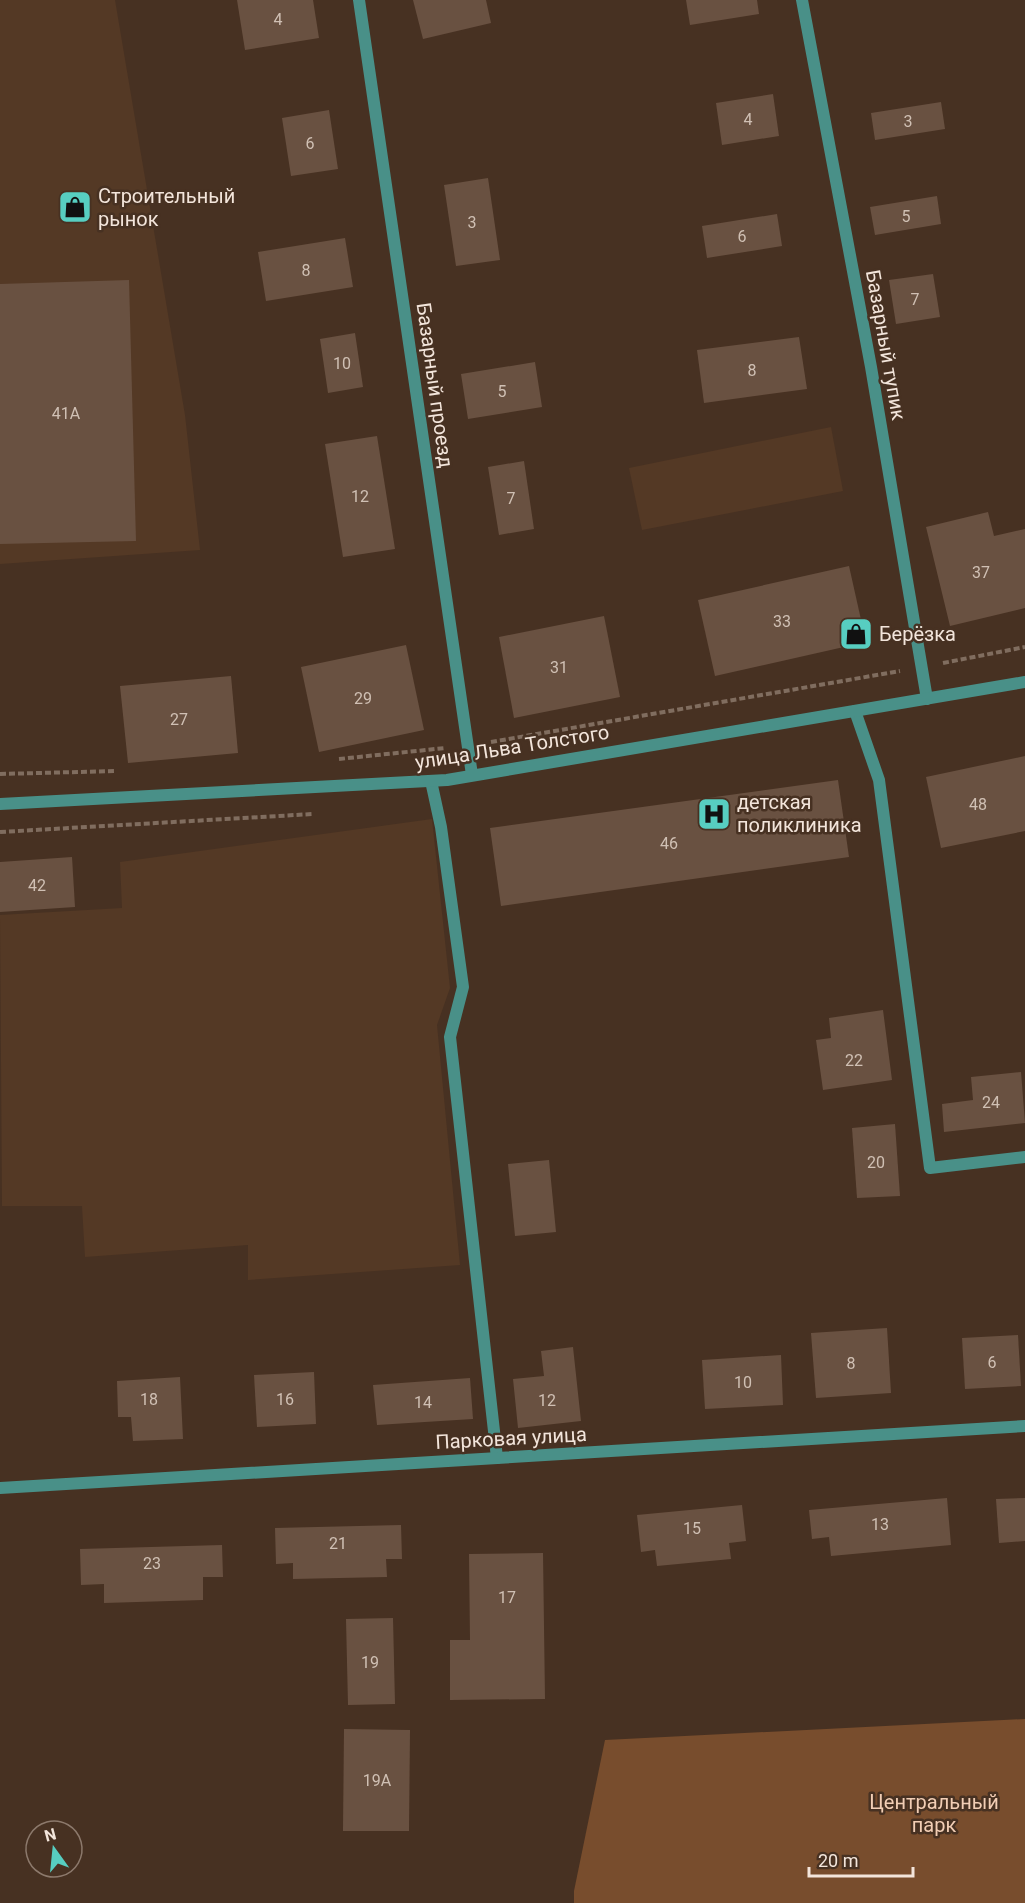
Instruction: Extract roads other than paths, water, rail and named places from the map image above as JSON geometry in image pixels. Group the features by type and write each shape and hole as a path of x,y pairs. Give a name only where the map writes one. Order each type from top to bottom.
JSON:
{"street":[{"name":"Базарный проезд","path":"359,0 472,775"},
{"name":"Базарный тупик","path":"802,0 871,367 927,699"},
{"name":"улица Льва Толстого","path":"0,804 431,781 1025,682"},
{"path":"855,711 879,780 930,1168 1025,1157"},
{"path":"431,781 441,827 463,987 450,1037 497,1458"},
{"name":"Парковая улица","path":"0,1488 1025,1426"}],"place":[{"name":"Строительный рынок","path":"75,207"},
{"name":"Берёзка","path":"856,634"},
{"name":"детская поликлиника","path":"714,814"}],"park label":[{"name":"Центральный парк","path":"934,1814"}]}
